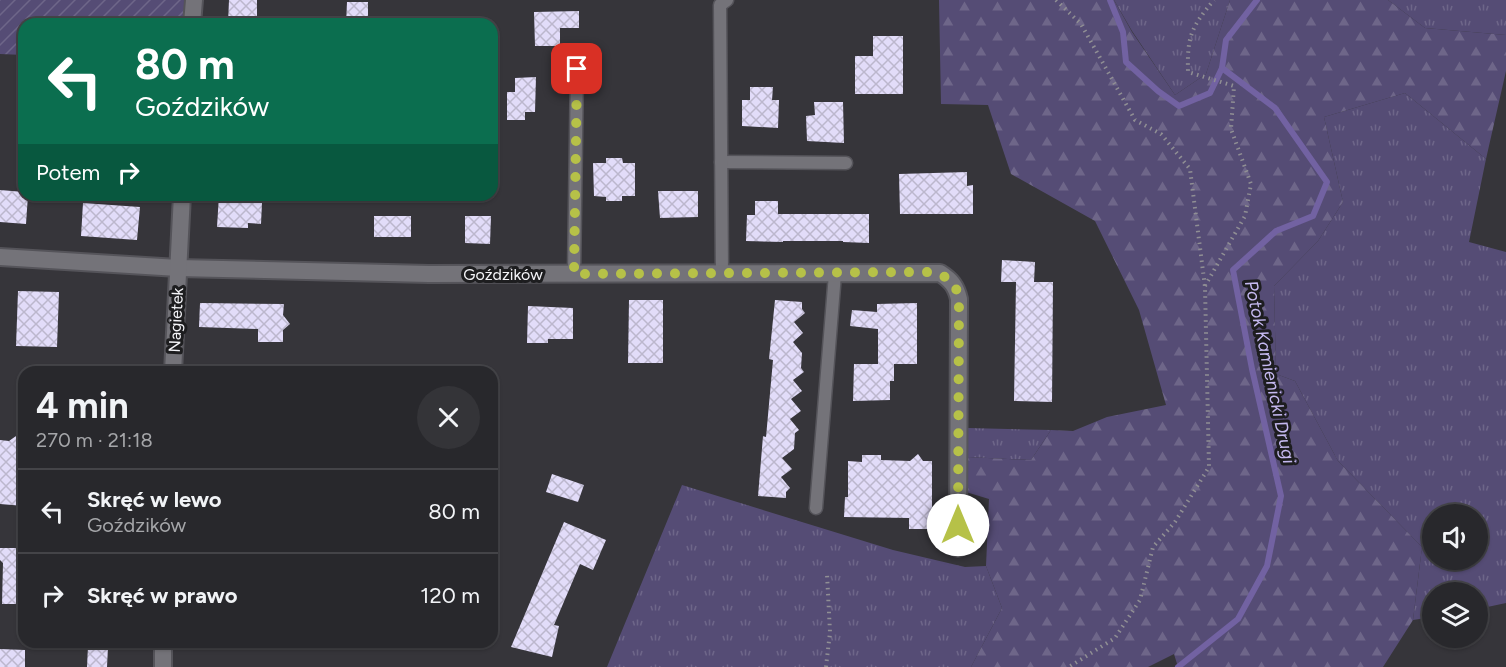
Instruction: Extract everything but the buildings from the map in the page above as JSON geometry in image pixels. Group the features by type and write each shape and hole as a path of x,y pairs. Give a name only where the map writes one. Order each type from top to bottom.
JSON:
{"street":[{"path":"192,18 194,0"},
{"name":"Nagietek","path":"173,366 182,201"},
{"name":"Goździków","path":"0,257 178,268 429,274 940,273 950,279 959,298 958,548"},
{"path":"163,648 163,667"}],"lane":[{"path":"722,274 720,5 727,0"},
{"path":"574,274 577,69"},
{"path":"721,162 846,163"},
{"path":"816,508 835,274"}],"path":[{"path":"1056,0 1081,24 1135,120 1161,134 1191,168 1205,287 1209,467 1174,522 1153,547 1140,600 1115,638 1069,667"},
{"path":"1205,287 1245,216 1251,184 1231,129 1234,86 1188,72 1187,45 1198,18 1214,0"},
{"path":"826,667 830,632 827,574"}],"green space":[{"path":"0,0 186,0 185,18 18,18 18,55 0,54"},
{"path":"939,0 1114,0 1132,32 1175,95 1206,74 1230,0 1388,0 1425,28 1506,35 1506,71 1486,159 1405,93 1324,117 1343,202 1318,241 1274,286 1276,374 1295,381 1338,461 1422,547 1413,620 1383,667 1178,667 1174,654 1148,667 971,667 1002,608 986,566 989,499 966,492 967,457 1031,460 1051,430 1073,431 1107,417 1166,405 1139,310 1095,221 1011,174 988,105 941,104"},
{"path":"1114,0 1230,0 1206,74 1175,95"},
{"path":"1388,0 1506,0 1506,35 1425,28"},
{"path":"1405,93 1486,159 1469,242 1506,252 1506,603 1488,607 1488,582 1422,582 1422,619 1413,620 1422,547 1338,461 1295,381 1276,374 1274,286 1318,241 1343,202 1324,117"},
{"path":"968,428 1051,430 1031,460 967,457"},
{"path":"682,485 893,550 965,567 986,566 1002,608 971,667 607,667"}],"waterway":[{"path":"1110,0 1123,32 1126,62 1158,91 1179,106 1210,93 1222,68"},
{"name":"Potok Kamienicki Drugi","path":"1178,667 1238,619 1267,566 1281,496 1252,369 1233,270 1276,231 1313,216 1327,182 1275,108 1222,68 1226,40 1257,0"}],"route":[{"path":"577,69 574,274 926,272 940,273 950,279 959,298 958,525"}]}
